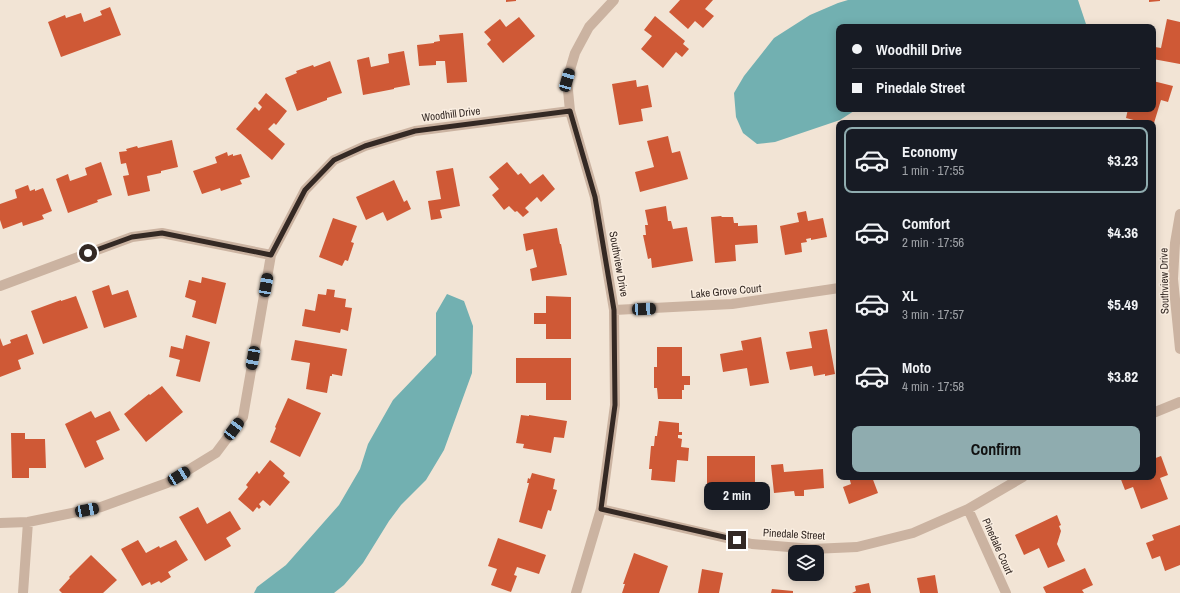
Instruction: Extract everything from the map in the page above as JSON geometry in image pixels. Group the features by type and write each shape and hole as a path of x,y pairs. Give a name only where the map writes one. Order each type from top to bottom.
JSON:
{"street":[{"name":"Southview Drive","path":"576,593 601,509 615,405 614,310 595,197 570,111 567,80 575,53 589,27 614,0"},
{"name":"Woodhill Drive","path":"0,523 28,522 102,507 167,483 216,453 244,417 271,255 305,190 334,160 365,146 415,131 570,111"},
{"name":"Southview Drive","path":"1180,214 1175,243 1173,279 1180,349"},
{"path":"0,286 132,237 162,233 271,255"},
{"name":"Lake Grove Court","path":"614,310 732,304 836,288"},
{"path":"1156,412 1180,402"},
{"name":"Pinedale Street","path":"601,509 752,544 812,549 858,547 913,532 968,509 1018,480"},
{"name":"Pinedale Court","path":"968,509 1006,593"},
{"path":"24,593 28,522"}],"water":[{"path":"848,0 1078,0 1086,24 836,24 836,112 852,112 840,120 836,120 836,121 775,142 757,144 743,133 736,117 734,93 744,76 774,38 810,15"},
{"path":"447,294 464,301 473,326 472,373 444,450 426,480 401,505 389,521 363,563 344,585 334,593 254,593 257,587 286,565 339,505 360,469 368,444 393,400 436,355 436,313"}],"building":[{"path":"506,0 516,0 516,1 506,2"},
{"path":"680,0 713,0 705,9 714,16 703,28 695,21 688,29 669,12"},
{"path":"1149,0 1160,0 1160,1 1149,2"},
{"path":"110,7 121,35 61,57 48,22 65,15 66,18 81,13 84,22 102,15 100,11"},
{"path":"655,16 685,41 683,44 689,49 682,57 676,52 663,68 641,49 652,36 644,30"},
{"path":"519,17 535,36 503,63 487,44 491,40 484,32 500,19 506,27"},
{"path":"1167,19 1180,22 1180,64 1156,60 1156,47 1161,48"},
{"path":"463,33 467,82 447,83 445,61 436,61 436,65 419,66 417,45 440,41 439,35"},
{"path":"404,51 410,85 363,95 357,60 369,57 371,67 389,63 388,54"},
{"path":"330,61 342,93 297,111 285,78 297,73 296,71 313,65 314,67"},
{"path":"636,80 637,87 648,85 652,107 641,109 643,121 619,125 612,84"},
{"path":"1156,82 1173,86 1168,102 1161,100 1155,120 1134,120 1126,118 1127,112 1156,112"},
{"path":"266,93 287,111 276,125 274,123 268,129 285,144 272,160 236,129 255,107 259,111 262,107 258,103"},
{"path":"668,136 672,153 680,151 688,179 640,192 635,172 654,167 647,141"},
{"path":"172,140 178,167 147,176 150,191 128,196 123,176 129,175 126,163 121,164 119,152 127,151 126,149 137,146 138,148"},
{"path":"227,152 228,156 233,154 233,156 241,154 250,177 240,180 242,184 221,191 220,188 202,194 193,171 217,163 215,157"},
{"path":"101,162 112,195 68,213 56,179 68,174 70,181 87,175 85,168"},
{"path":"507,162 518,175 521,173 530,184 543,174 555,189 541,202 537,197 525,208 529,212 523,217 509,206 504,210 492,195 499,189 489,177"},
{"path":"453,168 460,206 440,210 442,218 431,220 428,201 441,199 436,171"},
{"path":"394,180 404,202 407,200 411,209 387,221 383,212 366,220 356,197"},
{"path":"28,185 30,191 43,188 52,211 42,215 44,219 23,226 22,222 3,229 0,220 0,204 17,198 15,190"},
{"path":"666,206 668,221 671,221 673,229 687,227 693,261 652,268 651,258 648,259 643,235 646,235 645,225 648,225 645,210"},
{"path":"806,211 808,221 823,218 827,237 811,240 811,238 806,239 807,242 801,243 802,252 785,255 780,226 799,222 797,213"},
{"path":"711,217 733,217 734,223 738,223 738,226 757,225 758,243 735,245 736,261 715,263"},
{"path":"333,218 357,226 351,242 354,243 348,261 345,260 342,266 319,257"},
{"path":"557,228 567,275 532,281 530,269 537,267 533,249 526,251 523,234"},
{"path":"202,277 226,283 216,324 192,317 196,301 185,297 189,280 201,283"},
{"path":"109,285 112,295 128,290 137,317 104,328 92,291"},
{"path":"327,289 335,290 334,297 346,299 345,307 352,308 348,331 341,329 340,333 302,326 305,309 315,311 318,294 326,295"},
{"path":"76,296 88,328 43,344 31,311"},
{"path":"546,296 571,297 571,339 546,339 546,324 534,324 534,313 546,313"},
{"path":"827,329 835,374 814,376 812,366 790,370 786,352 812,348 809,332"},
{"path":"27,334 34,354 18,360 21,369 0,377 0,338 3,346 11,343 10,340"},
{"path":"186,335 210,342 200,382 176,376 180,360 169,357 171,346 183,349"},
{"path":"761,337 769,383 750,386 747,368 723,372 720,354 743,351 741,341"},
{"path":"295,340 347,349 342,376 332,374 332,376 330,376 327,393 306,389 310,363 291,360"},
{"path":"657,347 682,347 682,376 690,376 690,385 684,385 684,390 682,390 682,399 658,399 657,388 654,388 654,367 657,367"},
{"path":"516,358 571,358 571,400 546,400 546,383 516,383"},
{"path":"162,386 183,412 146,442 124,414 149,394 150,395"},
{"path":"288,398 321,413 300,457 270,442"},
{"path":"91,411 95,418 110,411 120,430 96,441 104,459 85,468 65,424"},
{"path":"521,415 567,421 564,438 554,437 551,453 523,448 524,444 516,443"},
{"path":"659,421 679,423 679,432 682,432 682,435 678,435 678,438 682,439 681,447 689,448 688,461 677,460 675,482 651,480 652,469 649,469 651,446 654,446"},
{"path":"11,433 25,433 25,439 45,439 46,468 29,468 29,478 12,478"},
{"path":"707,456 755,456 755,491 723,492 723,490 707,490"},
{"path":"1161,456 1168,475 1160,478 1168,499 1141,509 1133,487 1125,490 1121,480 1156,480 1156,458"},
{"path":"270,460 285,473 283,476 290,482 270,506 263,500 259,504 261,507 259,509 257,507 253,512 238,499 248,487 246,485 257,471 259,474"},
{"path":"783,464 784,472 823,469 824,488 804,490 804,496 795,496 794,491 774,493 771,465"},
{"path":"532,473 555,479 553,489 557,490 551,511 548,510 542,529 519,522 529,483 527,483 528,478 530,479"},
{"path":"850,480 873,480 878,493 849,504 843,487 851,484"},
{"path":"198,507 207,524 230,511 241,529 226,538 231,546 205,561 179,517"},
{"path":"1057,515 1061,525 1059,526 1061,531 1057,544 1065,561 1048,568 1039,548 1024,555 1015,535"},
{"path":"1180,525 1180,565 1165,571 1160,556 1152,559 1146,543 1154,540 1152,535"},
{"path":"498,538 546,555 539,574 517,567 514,575 517,576 511,592 491,585 497,569 488,566"},
{"path":"138,540 146,553 159,546 160,548 176,540 188,560 168,572 171,577 161,583 159,581 151,585 150,582 142,586 121,549"},
{"path":"634,553 668,566 659,593 622,593 625,584 623,584"},
{"path":"91,555 117,580 103,593 62,593 59,590 70,578 69,577"},
{"path":"1085,568 1093,585 1082,590 1084,593 1046,593 1043,587"},
{"path":"702,569 723,573 719,593 698,593"},
{"path":"935,575 938,593 920,593 917,578"},
{"path":"869,583 871,593 852,593 856,591 855,586"},
{"path":"772,589 793,591 793,593 771,593"}],"route":[{"path":"88,253 132,237 162,233 271,255 305,190 334,160 365,146 415,131 570,111 595,197 614,310 615,405 601,509 737,540"}]}
